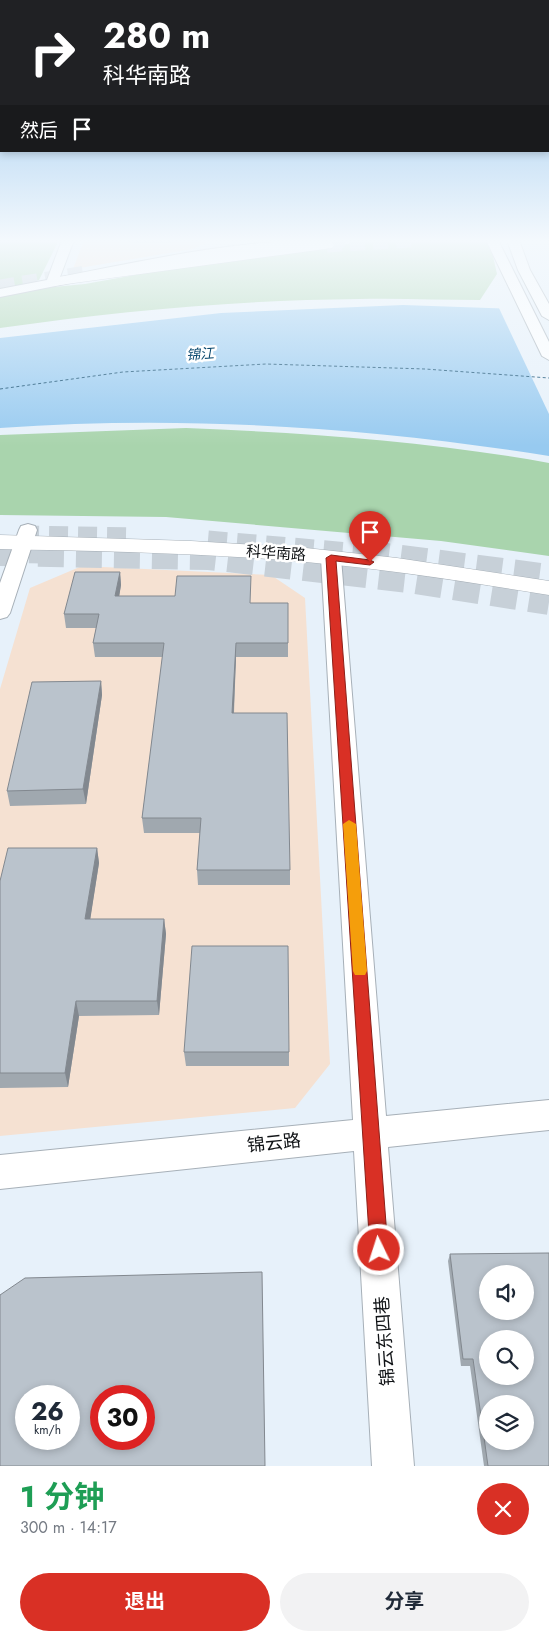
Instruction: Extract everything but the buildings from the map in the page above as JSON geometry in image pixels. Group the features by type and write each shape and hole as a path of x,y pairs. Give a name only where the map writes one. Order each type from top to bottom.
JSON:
{"main road":[{"name":"科华南路","path":"0,530 25,536 331,558 447,572 549,588"},
{"name":"科华南路","path":"0,542 25,536 194,534 398,553 549,572"}],"street":[{"path":"525,308 549,356"},
{"path":"0,613 25,536"},
{"name":"锦云东四巷","path":"331,558 394,1466"},
{"name":"锦云路","path":"0,1172 549,1115"}],"shaded area":[{"path":"82,566 271,575 305,598 330,1064 295,1108 0,1136 0,689 30,588"}],"green space":[{"path":"0,308 174,308 89,316 0,328"},
{"path":"186,428 368,439 459,449 549,463 549,556 441,541 166,517 0,515 0,435"}],"water":[{"name":"锦江","path":"325,308 549,310 549,456 413,438 275,426 138,423 0,428 0,338 221,313"}],"pier":[{"path":"499,308 549,308 549,414"}],"ferry route":[{"path":"0,389 123,372 266,364 425,369 549,378"}],"tunnel":[{"path":"20,535 135,537"},
{"path":"208,540 365,553"},
{"path":"45,554 0,553 209,557 409,580 549,602"},
{"path":"365,553 374,554"},
{"path":"365,553 549,577"}],"slow traffic":[{"path":"349,824 360,971"}],"route":[{"path":"370,562 331,558 379,1250"}]}
